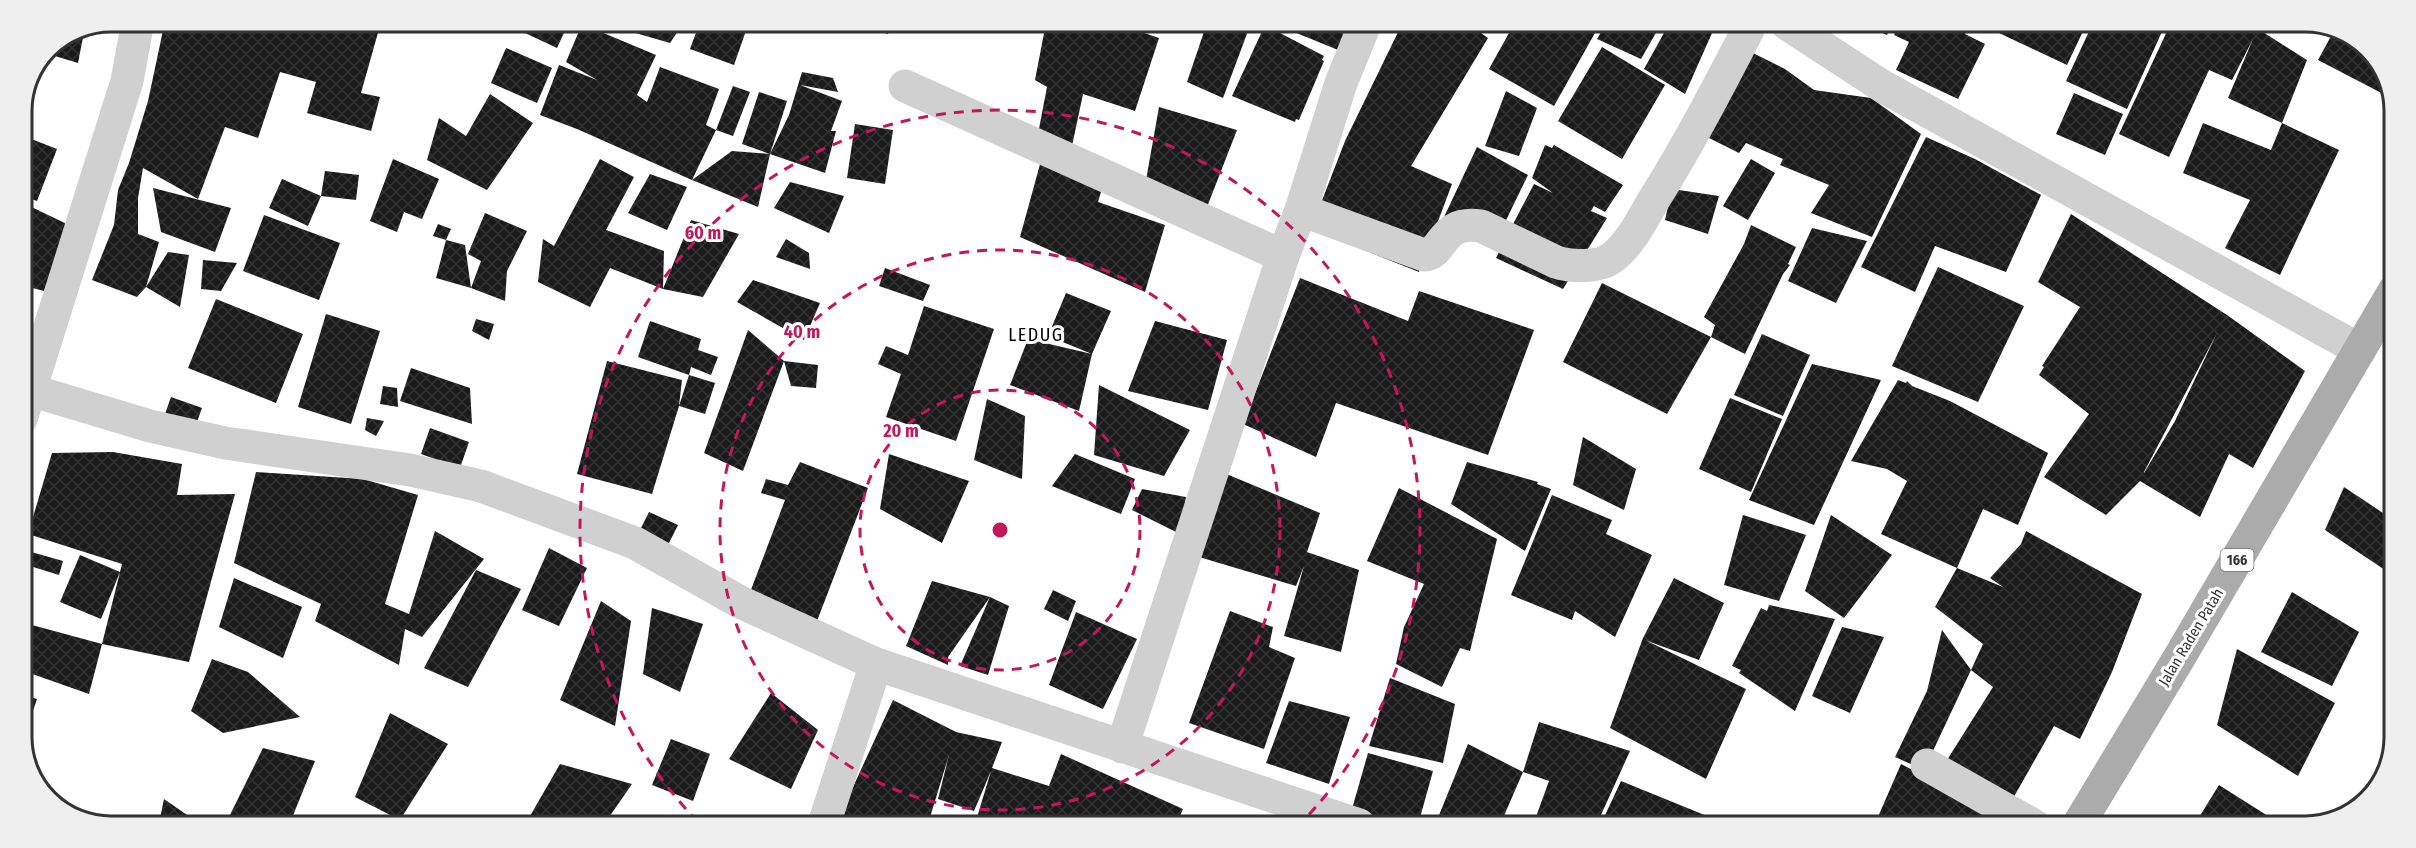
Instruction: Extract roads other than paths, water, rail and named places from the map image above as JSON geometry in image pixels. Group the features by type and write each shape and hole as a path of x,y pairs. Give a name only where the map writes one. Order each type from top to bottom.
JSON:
{"main road":[{"name":"Jalan Raden Patah","path":"2083,816 2179,658 2384,308"}],"street":[{"path":"32,385 123,92 136,32"},
{"path":"1122,747 1341,83 1362,32"},
{"path":"1301,210 1424,255 1433,252 1454,229 1460,225 1470,224 1480,226 1567,266 1601,262 1612,258 1632,236 1683,154 1747,32"},
{"path":"1808,32 1882,86 2360,350"},
{"path":"904,86 1283,256"},
{"path":"32,405 150,426 225,443 410,470 481,486 635,543 740,602 876,664 1332,816"},
{"path":"827,816 876,664"},
{"path":"1927,765 2017,816"}],"district":[{"name":"LEDUG","path":"1036,335"}]}
